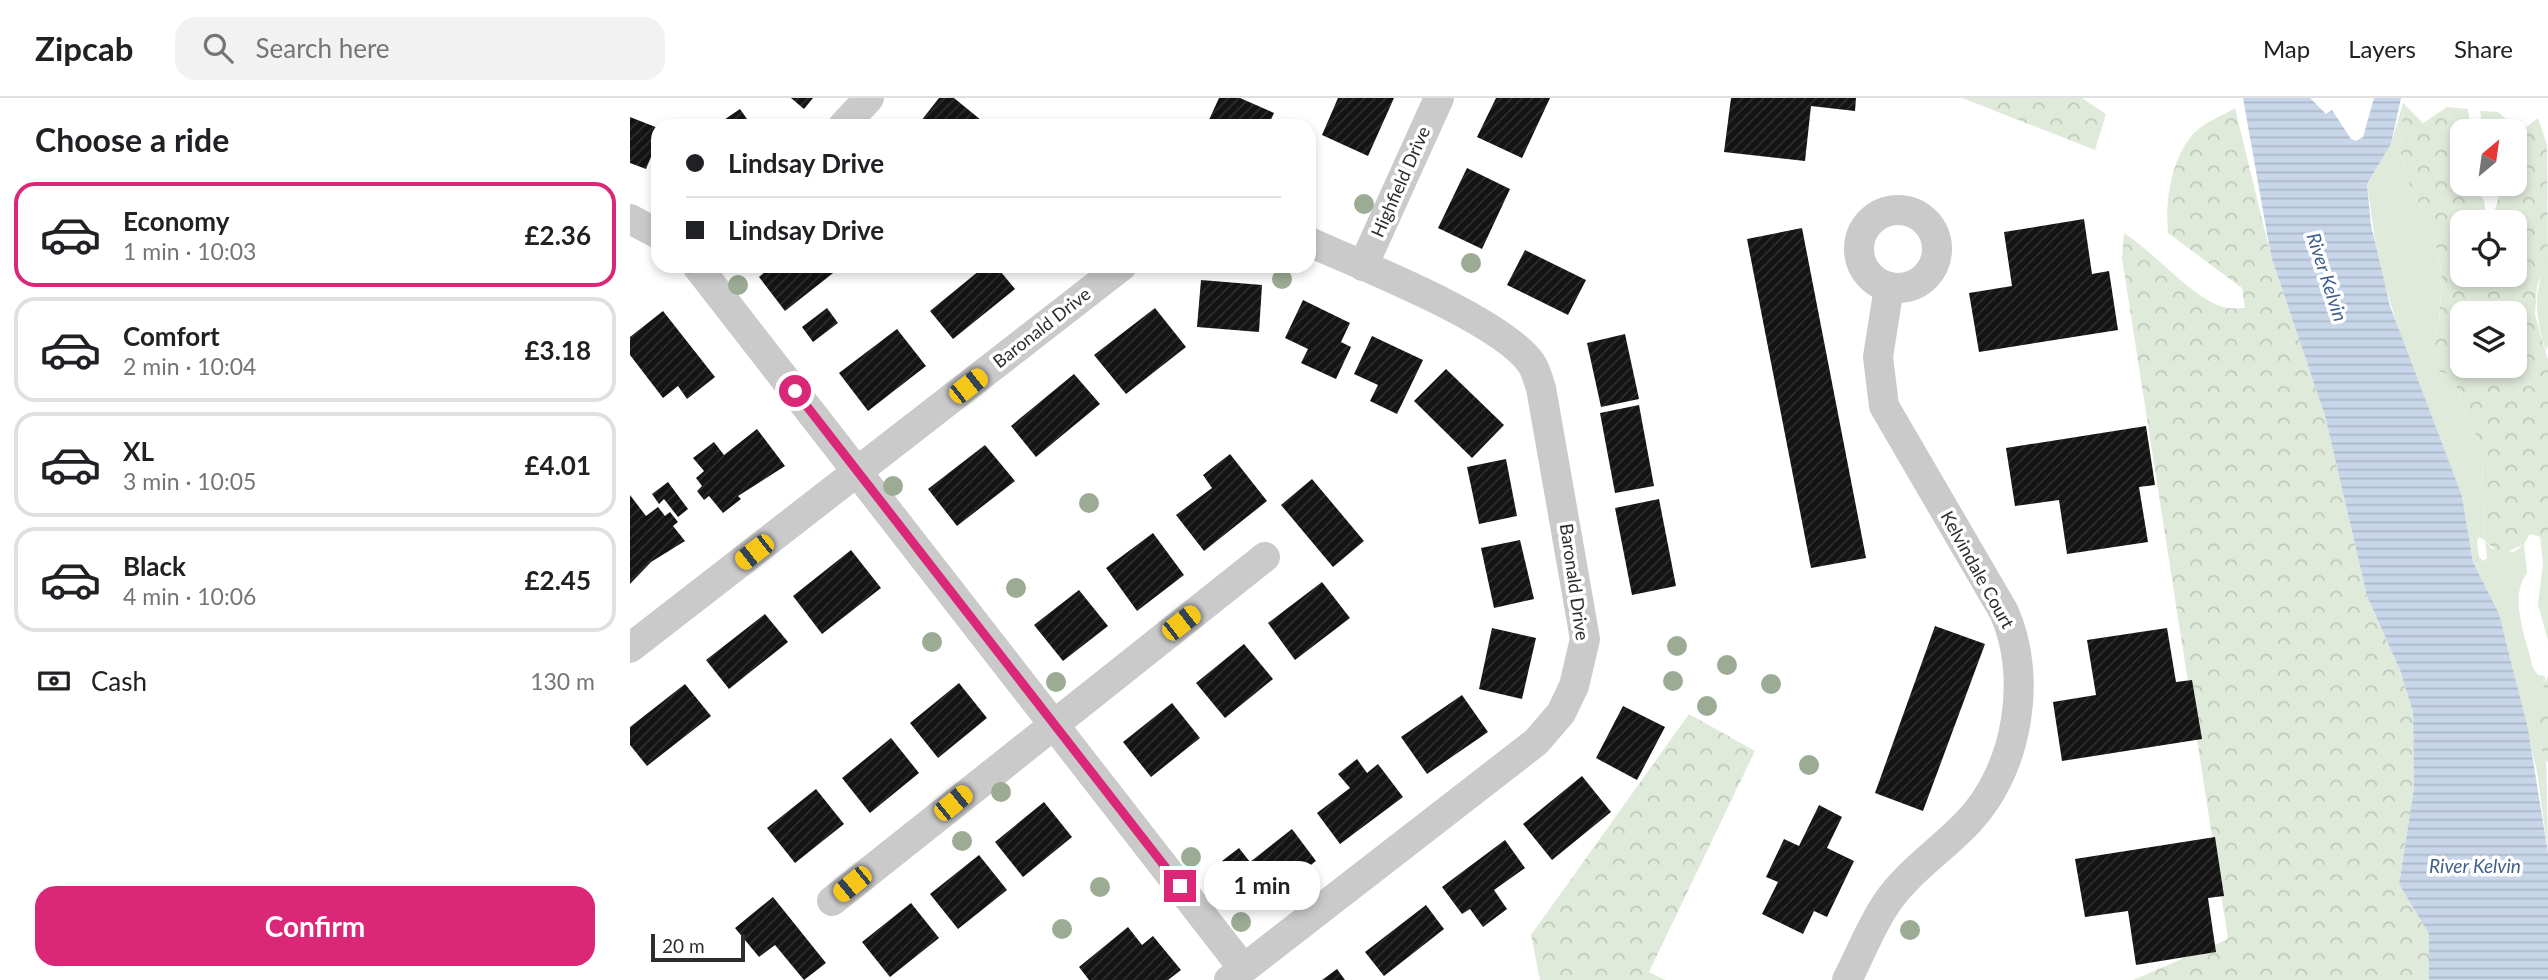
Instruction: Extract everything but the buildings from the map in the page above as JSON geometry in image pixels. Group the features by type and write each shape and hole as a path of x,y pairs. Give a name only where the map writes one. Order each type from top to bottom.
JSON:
{"street":[{"path":"850,119 869,98"},
{"name":"Highfield Drive","path":"1363,266 1439,98"},
{"path":"630,219 651,230"},
{"name":"Baronald Drive","path":"1236,974 1536,741 1561,713 1581,664 1585,639 1541,388 1532,363 1511,343 1475,320 1316,245"},
{"path":"702,273 1054,722 1236,974"},
{"name":"Baronald Drive","path":"630,648 1113,273"},
{"name":"Kelvindale Court","path":"1847,980 1886,904 1971,819 1990,795 2010,746 2018,684 2015,641 2004,612 1884,406 1878,357 1889,288"},
{"path":"832,901 1265,557"}],"green space":[{"path":"1962,98 2082,98 2106,114 2095,150"},
{"path":"2403,103 2401,153 2410,186 2432,227 2442,273 2439,323 2430,354 2440,372 2455,378 2458,394 2482,449 2484,540 2479,537 2477,541 2479,557 2483,561 2487,558 2485,541 2492,549 2514,552 2524,544 2527,573 2519,594 2521,619 2533,668 2538,675 2545,676 2548,853 2537,772 2507,645 2498,614 2473,562 2462,496 2406,354 2378,262 2367,184 2391,144"},
{"path":"2403,103 2423,123 2447,107 2450,119 2450,196 2480,196 2485,210 2450,210 2450,287 2527,287 2527,210 2495,210 2499,196 2527,196 2527,127 2538,118 2547,145 2548,261 2537,286 2535,315 2548,360 2548,548 2540,537 2530,534 2524,544 2501,555 2484,540 2482,449 2458,394 2455,378 2527,378 2527,301 2450,301 2450,374 2440,372 2431,365 2430,354 2439,323 2442,273 2432,227 2410,186 2401,153"},
{"path":"2447,107 2468,109 2469,119 2450,119"},
{"path":"2235,108 2271,256 2325,416 2367,596 2400,670 2413,712 2414,788 2399,884 2429,934 2429,980 2133,980 2228,939 2122,258 2124,233 2198,294 2225,308 2245,308 2242,288 2168,233 2167,220 2171,181 2185,144 2202,126"},
{"path":"2480,111 2498,112 2506,119 2481,119"},
{"path":"2548,261 2546,351 2540,328 2537,295"},
{"path":"2540,537 2548,548 2548,641 2538,604 2543,564"},
{"path":"2548,676 2548,763 2539,742 2537,720 2540,697"},
{"path":"1689,714 1755,751 1649,972 1665,980 1540,980 1531,935"}],"water":[{"name":"River Kelvin","path":"2243,98 2310,98 2326,114 2332,110 2351,139 2356,141 2363,137 2374,98 2401,98 2391,144 2367,184 2371,225 2390,306 2462,496 2473,562 2499,614 2528,729 2548,853 2548,980 2429,980 2429,934 2399,884 2414,788 2413,712 2400,670 2367,596 2325,416 2271,256"}],"route":[{"path":"795,391 1180,886"}]}
